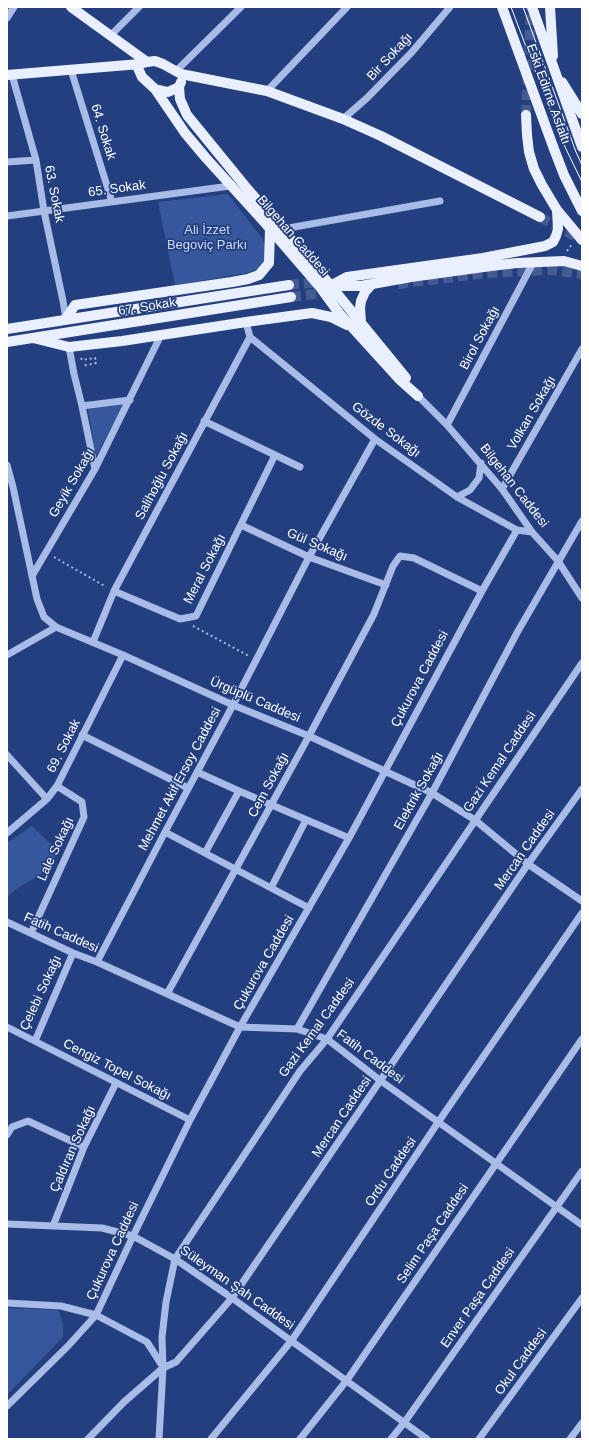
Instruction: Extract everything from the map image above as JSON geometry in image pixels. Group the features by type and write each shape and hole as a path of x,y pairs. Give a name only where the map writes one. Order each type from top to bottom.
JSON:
{"main road":[{"path":"71,7 111,35 144,63"},
{"name":"Eski Edirne Asfaltı","path":"502,7 564,175 582,211"},
{"name":"Eski Edirne Asfaltı","path":"532,7 582,147"},
{"path":"550,7 554,70 574,99 582,114"},
{"path":"10,75 155,61 178,72 267,91 343,119 381,136 540,217"},
{"name":"Bilgehan Caddesi","path":"144,63 138,68 142,77 155,89 185,133 320,287 339,313 358,327"},
{"path":"155,89 168,92 179,87 181,79 178,72"},
{"name":"Bilgehan Caddesi","path":"179,87 180,99 187,115 331,286 358,327 399,379 418,396"},
{"path":"526,115 529,152 534,169 557,210 581,238"},
{"path":"331,286 347,277 483,258 546,246 553,242 558,229 557,210"},
{"path":"66,319 75,306 232,282 259,275 269,263 270,229"},
{"path":"534,248 534,262"},
{"path":"320,287 372,284 477,268 534,262 564,261 582,266"},
{"path":"33,338 69,347 122,341 312,313 331,317 358,327 361,301 365,292 372,284"},
{"name":"67. Sokak","path":"7,329 289,285"},
{"name":"67. Sokak","path":"7,342 291,297"}],"street":[{"path":"7,18 14,7"},
{"path":"111,35 139,7"},
{"path":"178,72 241,7"},
{"path":"267,91 347,7"},
{"name":"Bir Sokağı","path":"343,119 367,98 412,52 450,7"},
{"name":"64. Sokak","path":"71,70 112,202"},
{"name":"63. Sokak","path":"10,75 36,160 44,210 61,288 66,319"},
{"path":"7,162 36,160"},
{"name":"65. Sokak","path":"7,216 230,186"},
{"path":"283,229 440,201"},
{"name":"Birol Sokağı","path":"447,425 534,262"},
{"path":"246,322 250,337"},
{"name":"Geyik Sokağı","path":"32,576 95,469 161,335"},
{"name":"Salihoğlu Sokağı","path":"93,642 114,591 250,337"},
{"name":"Gözde Sokağı","path":"250,337 375,438 457,497 516,530"},
{"path":"69,347 95,469"},
{"name":"Volkan Sokağı","path":"502,489 582,349"},
{"name":"Bilgehan Caddesi","path":"418,396 447,425 481,463 502,489 532,532 558,561 582,598"},
{"path":"82,406 130,400"},
{"path":"204,421 300,467"},
{"name":"Mehmet Akif Ersoy Caddesi","path":"98,962 309,557 375,438"},
{"name":"Meral Sokağı","path":"114,591 180,619 196,616 275,455"},
{"path":"457,497 470,490 479,478 481,463"},
{"name":"Ürgüplü Caddesi","path":"7,465 10,488 37,599 44,617 56,627 123,655 233,705 309,736 432,792 475,820 528,864 582,901"},
{"name":"Elektrik Sokağı","path":"297,1029 432,792 518,631 582,521"},
{"name":"Gül Sokağı","path":"241,525 309,557 386,585"},
{"path":"516,530 532,532"},
{"name":"Çukurova Caddesi","path":"7,1406 68,1346 96,1315 190,1120 240,1027 348,838 516,530"},
{"name":"Cem Sokağı","path":"167,994 272,805 374,614 393,566 400,556 414,558 482,591"},
{"path":"7,655 56,627"},
{"name":"69. Sokak","path":"7,833 47,799 57,786 123,655"},
{"name":"Gazi Kemal Caddesi","path":"159,1439 163,1368 162,1338 166,1302 176,1259 300,1071 326,1039 582,663"},
{"path":"82,735 188,788"},
{"path":"7,755 47,799"},
{"path":"198,772 348,838"},
{"name":"Lale Sokağı","path":"30,933 84,818 82,802 57,786"},
{"name":"Mercan Caddesi","path":"88,1439 124,1402 163,1368 176,1362 232,1298 528,864 582,789"},
{"path":"205,853 239,791"},
{"path":"271,888 306,820"},
{"path":"165,832 309,908"},
{"name":"Ordu Caddesi","path":"211,1439 292,1340 439,1121 582,913"},
{"name":"Fatih Caddesi","path":"7,922 240,1027 297,1029 326,1039 381,1081 439,1121 495,1164 582,1225"},
{"name":"Çelebi Sokağı","path":"7,1027 34,1041 73,953"},
{"name":"Selim Paşa Caddesi","path":"300,1439 347,1380 582,1039"},
{"name":"Cengiz Topel Sokağı","path":"34,1041 190,1120"},
{"name":"Çaldıran Sokağı","path":"53,1226 84,1147 116,1083"},
{"path":"7,1135 12,1127 28,1121 84,1147"},
{"name":"Enver Paşa Caddesi","path":"391,1439 404,1423 582,1171"},
{"name":"Süleyman Şah Caddesi","path":"7,1224 102,1228 133,1236 176,1259 292,1340 427,1439"},
{"name":"Okul Caddesi","path":"479,1439 582,1298"},
{"path":"7,1303 61,1306 96,1315 147,1342 163,1368"},
{"path":"570,1439 582,1422"}],"path":[{"path":"564,261 567,249 581,238"},
{"path":"81,366 96,363 95,358 82,360"},
{"path":"46,552 114,591"},
{"path":"180,619 256,660"}],"green space":[{"name":"Ali İzzet Begoviç Parkı","path":"228,194 262,238 265,246 265,259 256,270 247,273 175,285 158,202"},
{"path":"123,405 96,456 88,409"},
{"path":"32,826 55,848 55,859 46,871 15,890 7,897 7,843"},
{"path":"7,1308 58,1310 63,1323 63,1337 7,1395"}],"tunnel":[{"path":"526,115 531,7"},
{"path":"540,217 580,239"},
{"path":"398,284 486,273 550,270 582,274"},
{"path":"289,285 322,282"},
{"path":"291,297 333,292"}],"tram line":[{"path":"511,7 566,149 582,182"},
{"path":"523,7 582,165"}]}
